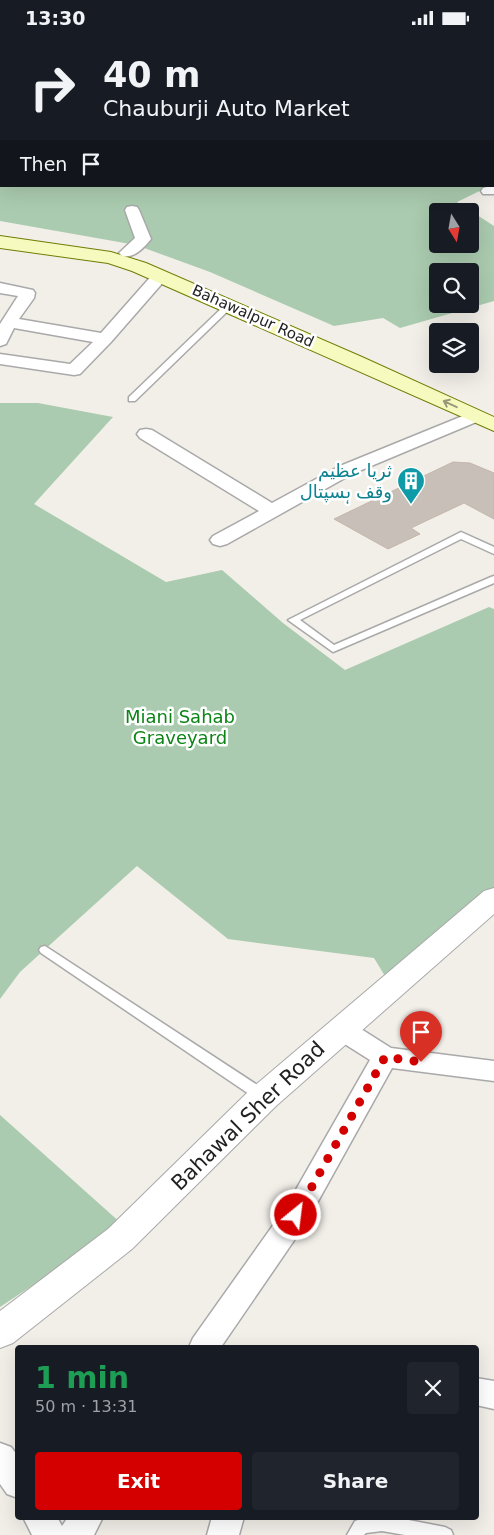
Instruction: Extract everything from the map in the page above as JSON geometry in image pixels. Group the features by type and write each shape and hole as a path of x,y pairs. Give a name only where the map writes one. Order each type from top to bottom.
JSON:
{"main road":[{"name":"Bahawalpur Road","path":"0,230 127,253 182,270 361,347 494,408"},
{"name":"Bahawalpur Road","path":"0,243 111,258 160,276 494,425"}],"street":[{"path":"127,253 143,239 132,210"},
{"path":"0,359 74,371 105,339 160,276"},
{"path":"0,288 27,293 26,298 9,322 0,341"},
{"path":"9,322 105,339"},
{"path":"220,540 346,470 475,416"},
{"path":"146,434 272,511"},
{"name":"Bahawal Sher Road","path":"0,1332 120,1239 264,1097 494,897"},
{"path":"340,1029 385,1057 494,1071"},
{"path":"205,1345 296,1215 385,1057"},
{"path":"479,1392 494,1395"},
{"path":"0,1457 15,1480"},
{"path":"41,1520 50,1535"},
{"path":"76,1535 85,1520"},
{"path":"223,1535 227,1520"}],"lane":[{"path":"132,399 229,306"},
{"path":"494,551 461,535 293,620 333,649 494,579"},
{"path":"45,950 264,1097"},
{"path":"355,1535 361,1527 382,1523 445,1535"}],"green space":[{"path":"0,187 488,187 457,202 459,203 429,203 429,253 479,253 479,216 494,226 494,301 479,305 479,263 429,263 429,313 452,313 400,328 383,318 334,326 210,272 136,245 0,221"},
{"name":"Miani Sahab Graveyard","path":"0,403 38,403 113,417 34,504 166,582 222,570 283,623 345,670 489,607 494,609 494,898 391,986 374,958 228,939 137,866 20,972 0,999"},
{"path":"0,1115 123,1225 0,1307"}],"building":[{"name":"ثریا عظیم وقف ہسپتال","path":"453,462 470,463 494,473 494,519 464,503 411,528 420,534 388,549 334,519"}],"place":[{"name":"ثریا عظیم وقف ہسپتال","path":"411,505"}],"route":[{"path":"296,1215 385,1057 421,1062"}]}
